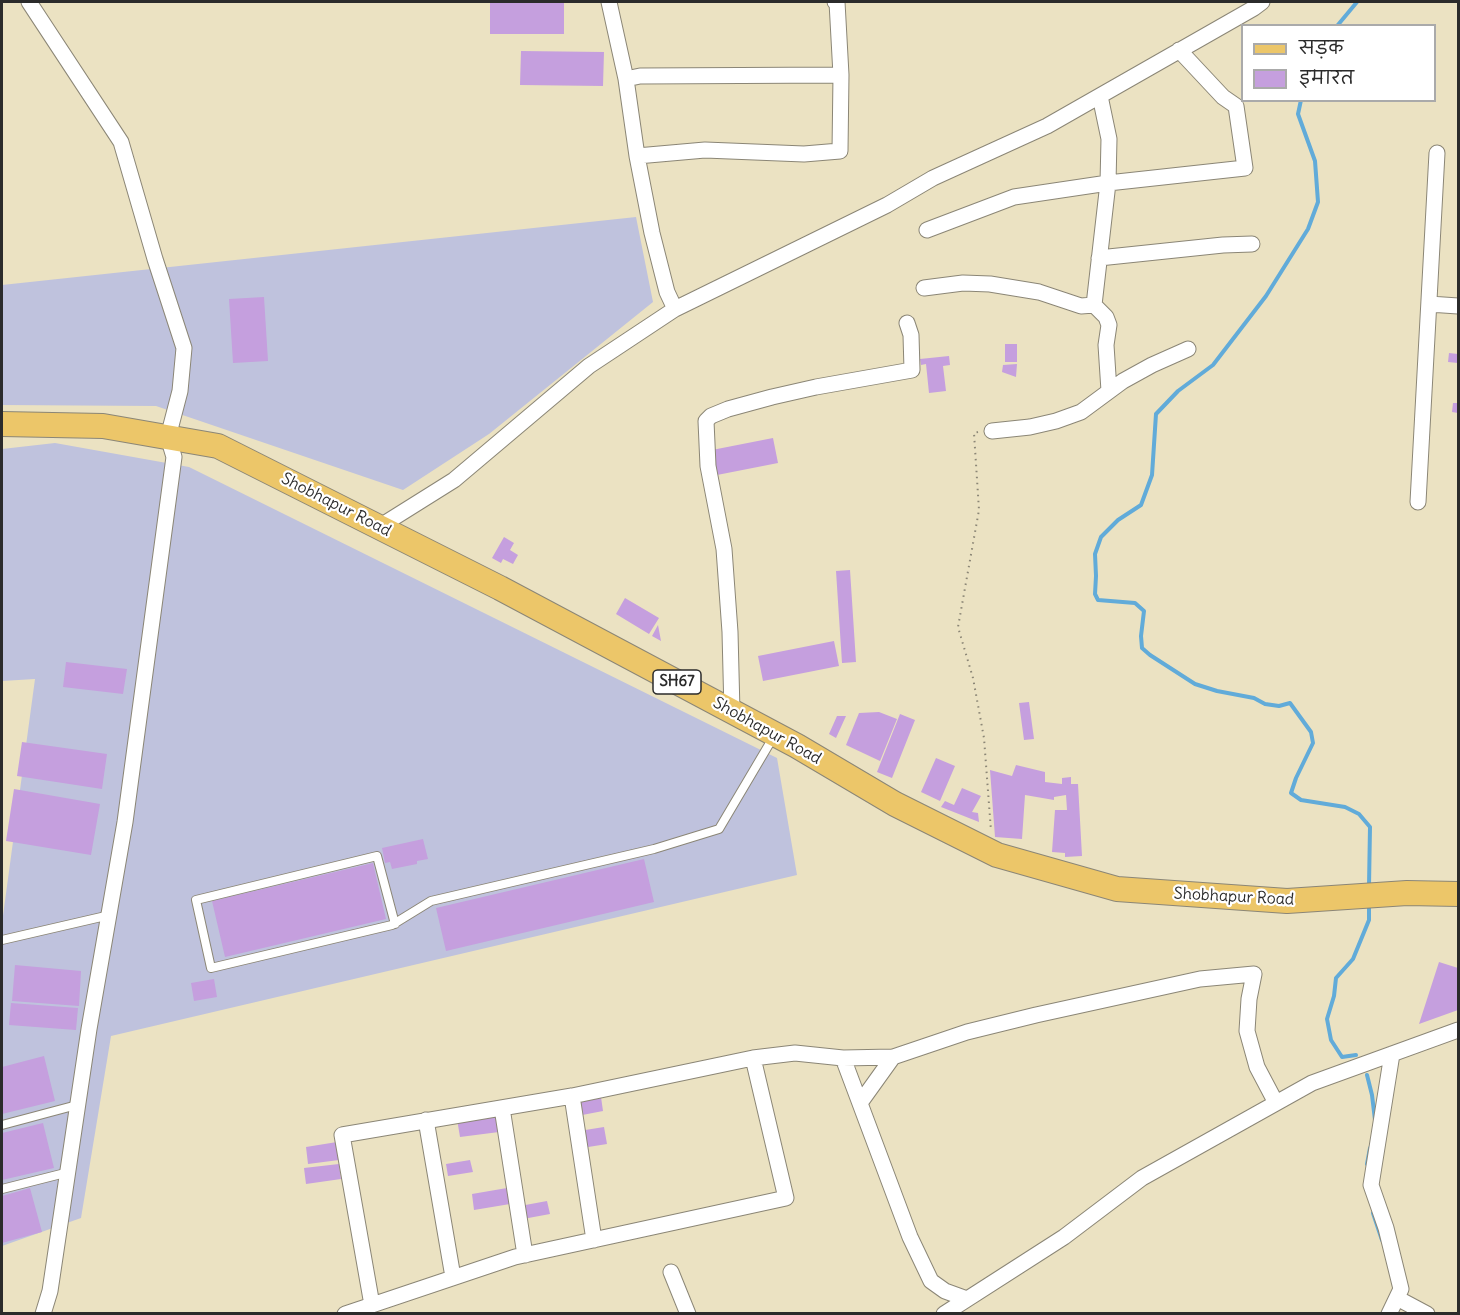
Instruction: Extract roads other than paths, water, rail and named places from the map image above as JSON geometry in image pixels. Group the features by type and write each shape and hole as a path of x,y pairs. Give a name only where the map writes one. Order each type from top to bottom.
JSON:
{"main road":[{"name":"Shobhapur Road","path":"2,424 103,426 218,446 510,594 775,735 895,804 992,852 1117,889 1287,901 1407,893 1458,894"}],"street":[{"path":"29,2 121,142 184,348 180,391 168,437 174,457 125,822 89,1029 50,1291 43,1314"},
{"path":"609,2 626,79 636,156 652,233 667,292 675,309"},
{"path":"636,156 705,150 804,154 840,151 841,75 837,2 835,2"},
{"path":"378,527 454,480 590,366 675,309 887,206 933,178 1047,126 1262,2"},
{"path":"927,230 1014,197 1108,183 1245,168 1236,106 1223,97 1179,50"},
{"path":"626,79 640,76 841,75"},
{"path":"1094,305 1108,183 1109,139 1100,96"},
{"path":"1418,502 1437,153"},
{"path":"1099,258 1223,244 1252,244"},
{"path":"924,288 963,283 990,284 1039,292 1081,306 1094,305 1106,317 1109,326 1106,345 1109,391"},
{"path":"1429,304 1458,306"},
{"path":"732,712 730,632 724,549 708,466 706,421 711,416 728,409 816,387 912,370 911,335 908,323"},
{"path":"992,431 1030,427 1081,412 1109,391 1152,365 1188,349"},
{"path":"372,1305 342,1135 572,1096 753,1058 795,1053 843,1058 893,1057 967,1032 1036,1015 1200,979 1254,974 1249,999 1247,1031 1257,1067 1276,1103"},
{"path":"944,1314 1064,1237 1142,1178 1312,1083 1458,1030"},
{"path":"1389,1314 1401,1289 1386,1228 1371,1185 1392,1054"},
{"path":"860,1103 893,1057"},
{"path":"345,1314 525,1254 786,1198 753,1058"},
{"path":"843,1058 910,1237 931,1281 945,1291 967,1299"},
{"path":"572,1096 594,1240"},
{"path":"502,1108 525,1254"},
{"path":"426,1120 453,1277"},
{"path":"671,1272 688,1314"},
{"path":"1397,1298 1427,1314"}],"lane":[{"path":"395,924 377,856 196,900 211,968 395,924 431,901 654,849 719,829 775,735"},
{"path":"2,940 110,915"},
{"path":"2,1125 79,1105"},
{"path":"2,1189 69,1172"}],"waterway":[{"path":"1339,24 1357,2"},
{"path":"1301,102 1298,114 1315,161 1318,202 1308,229 1266,296 1213,365 1178,391 1156,414 1152,475 1141,505 1118,520 1101,537 1095,554 1095,594 1098,600 1135,603 1144,611 1142,648 1195,684 1254,698 1265,704 1279,706 1290,703 1311,732 1313,743 1291,793 1301,800 1345,807 1359,814 1370,827 1369,886"},
{"path":"1356,1055 1342,1057 1331,1040 1327,1019 1334,996 1336,978 1353,959 1369,920 1369,905"},
{"path":"1367,1075 1375,1120"},
{"path":"1367,1164 1370,1148"},
{"path":"1373,1213 1382,1240"}]}
